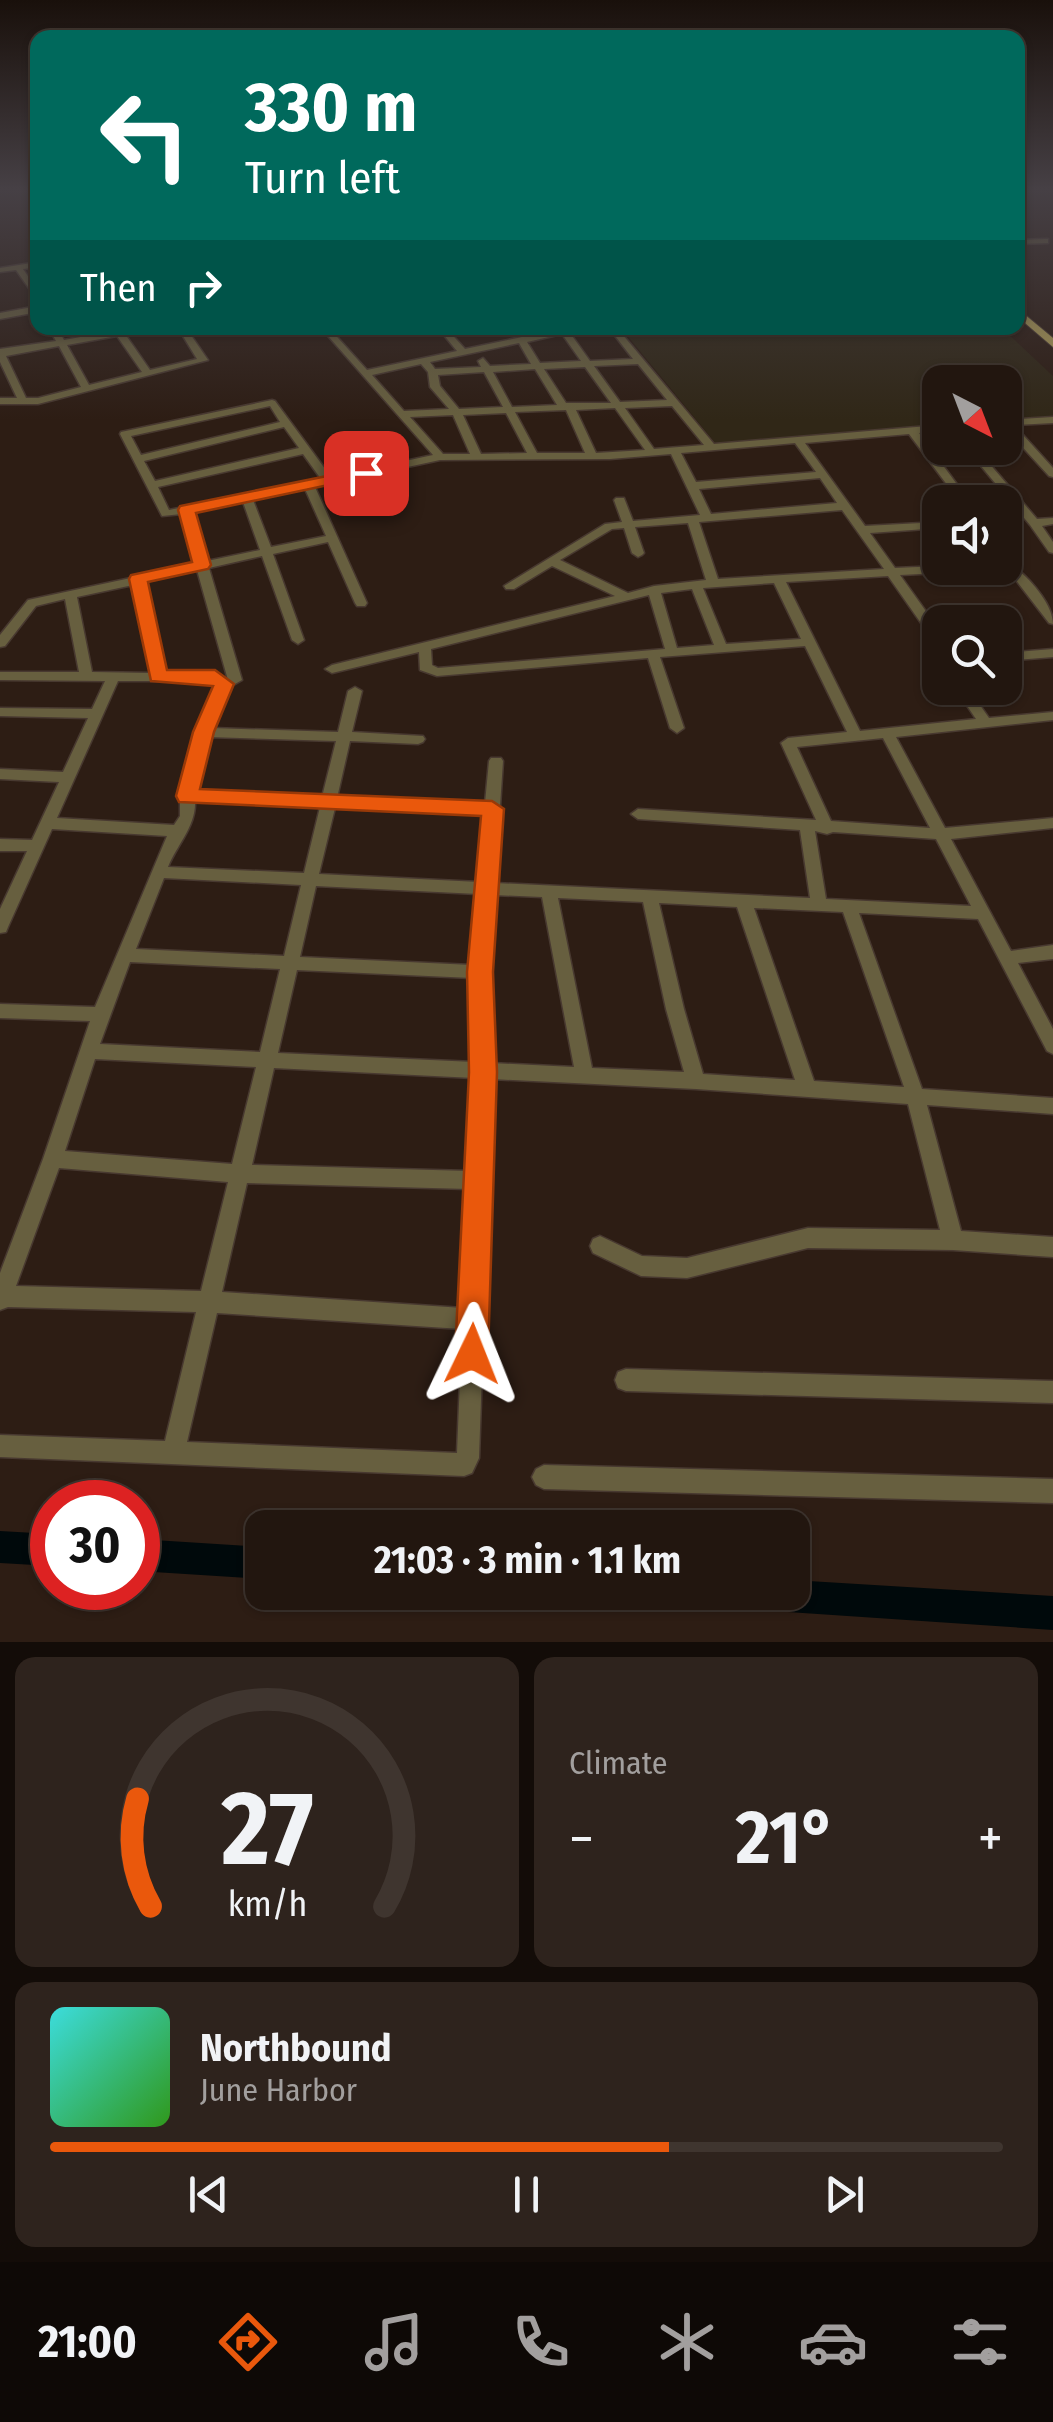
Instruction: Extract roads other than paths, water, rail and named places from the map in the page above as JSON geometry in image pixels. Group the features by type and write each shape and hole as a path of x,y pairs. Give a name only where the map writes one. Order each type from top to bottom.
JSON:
{"main road":[{"path":"1025,307 1053,333"},
{"path":"1025,318 1053,344"}],"street":[{"path":"0,270 18,267 30,287"},
{"path":"0,316 30,310"},
{"path":"58,335 86,388"},
{"path":"23,401 0,353 96,335"},
{"path":"121,335 147,373"},
{"path":"0,401 23,401 204,359 187,335"},
{"path":"330,335 440,457"},
{"path":"448,335 463,352"},
{"path":"366,374 545,335"},
{"path":"567,335 652,453"},
{"path":"619,335 712,447"},
{"path":"521,340 566,405 592,456"},
{"path":"476,350 533,455"},
{"path":"424,361 434,384 456,411 476,455"},
{"path":"432,372 640,361"},
{"path":"403,414 674,403"},
{"path":"328,481 272,404 126,434 166,514 309,485 328,481 440,457 652,453 922,429"},
{"path":"1022,422 1053,420"},
{"path":"138,458 287,423"},
{"path":"912,430 952,485"},
{"path":"798,440 894,571 904,594 922,617"},
{"path":"1022,440 1053,474"},
{"path":"152,486 306,450"},
{"path":"675,451 700,518 713,582"},
{"path":"985,465 1053,550"},
{"path":"690,486 822,476"},
{"path":"309,485 361,602"},
{"path":"247,497 298,640"},
{"path":"620,500 638,553"},
{"path":"510,586 608,526 845,506"},
{"path":"186,510 235,680"},
{"path":"1034,523 1053,521"},
{"path":"863,530 922,526"},
{"path":"0,643 32,602 330,538"},
{"path":"552,560 628,597"},
{"path":"332,669 654,590 713,582 922,570"},
{"path":"138,579 158,676"},
{"path":"780,581 855,736"},
{"path":"1022,582 1053,620"},
{"path":"696,585 722,649"},
{"path":"654,590 672,652"},
{"path":"70,594 86,676"},
{"path":"426,646 426,666 437,672 810,642"},
{"path":"1022,656 1053,653"},
{"path":"653,654 677,728"},
{"path":"0,676 158,676 222,680 224,684 203,732 187,796 188,817 158,872 101,1014 53,1160 1,1298 207,1302 473,1319"},
{"path":"1,924 114,676"},
{"path":"174,1450 356,691"},
{"path":"972,705 984,722"},
{"path":"0,712 98,714"},
{"path":"827,829 788,743 1053,716"},
{"path":"203,732 418,739"},
{"path":"887,732 1053,1046"},
{"path":"0,1446 464,1464 468,1458 483,1072 480,972 496,761"},
{"path":"0,774 70,776"},
{"path":"187,796 492,809"},
{"path":"638,814 941,834 1053,823"},
{"path":"49,823 179,831"},
{"path":"807,828 819,906"},
{"path":"0,845 37,846"},
{"path":"158,872 983,913"},
{"path":"549,891 585,1076"},
{"path":"650,899 674,1010 696,1081"},
{"path":"744,903 808,1088"},
{"path":"849,907 914,1094 953,1240"},
{"path":"1007,958 1053,952"},
{"path":"125,955 480,972"},
{"path":"0,1011 101,1014"},
{"path":"89,1051 696,1081 1053,1106"},
{"path":"53,1160 240,1174 477,1180"},
{"path":"600,1246 641,1266 688,1268 808,1238 1053,1246"},
{"path":"626,1380 1053,1392"},
{"path":"544,1476 1053,1491"}],"waterway":[{"path":"0,1547 30,1549"},
{"path":"160,1556 245,1562"},
{"path":"810,1597 1053,1613"}]}
